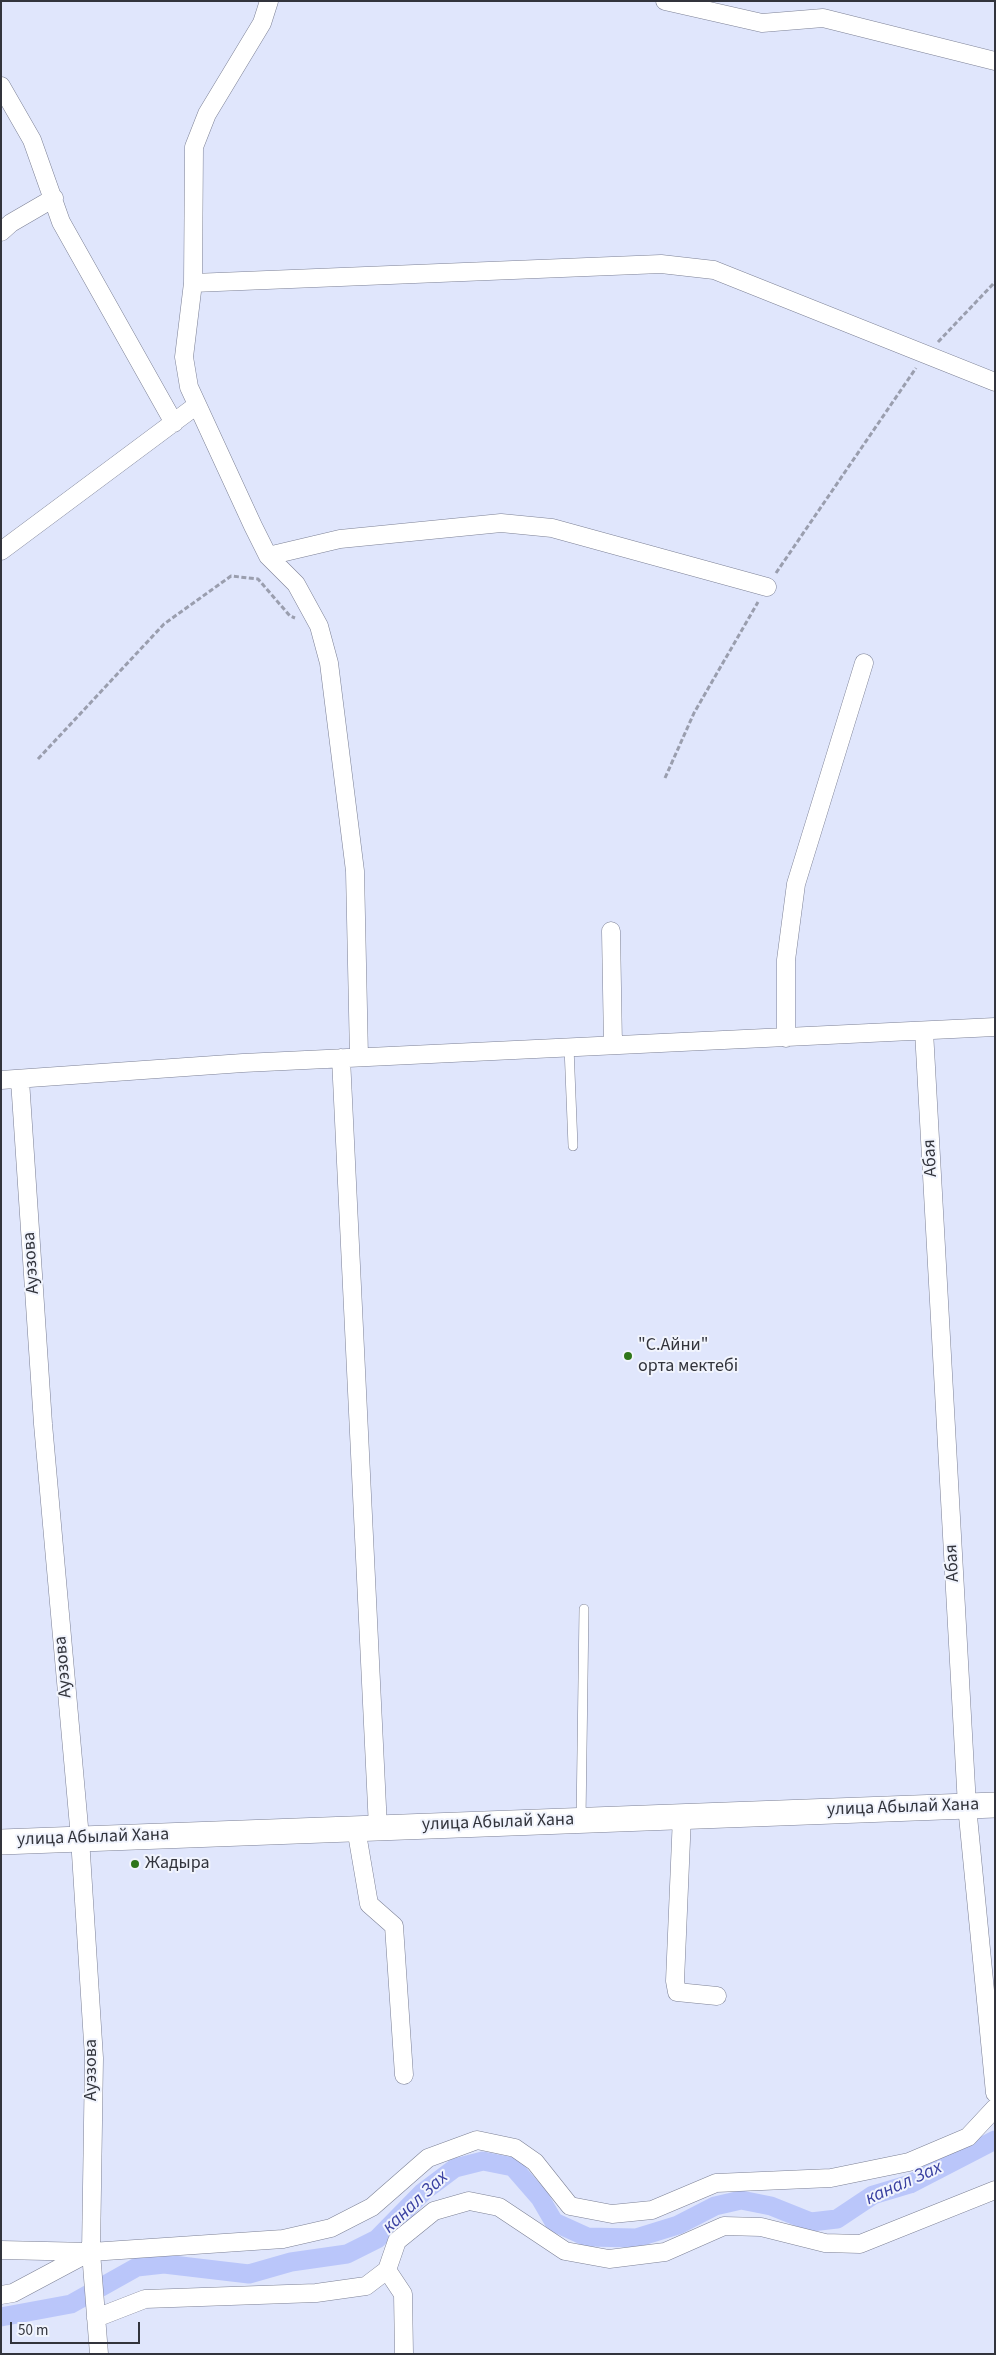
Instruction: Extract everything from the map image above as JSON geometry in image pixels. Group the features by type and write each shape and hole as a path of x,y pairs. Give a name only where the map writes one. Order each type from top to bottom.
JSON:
{"main road":[{"name":"улица Абылай Хана","path":"1,1842 995,1805"}],"street":[{"path":"269,1 262,23 207,114 194,146 193,283 184,357 189,387 268,556 296,584 319,626 329,663 355,870 350,1058 369,1904 394,1926 404,2075"},
{"path":"665,1 762,23 823,18 995,62"},
{"path":"1,86 32,140 61,222 174,423"},
{"path":"1,232 11,222 54,198"},
{"path":"193,283 662,264 714,270 995,382"},
{"path":"1,551 198,405"},
{"path":"268,556 340,539 501,523 552,528 767,587"},
{"path":"786,1038 786,960 796,884 864,664"},
{"path":"611,931 613,1045"},
{"path":"1,1080 243,1062 995,1027"},
{"name":"Абая","path":"924,1031 967,1806 995,2093"},
{"name":"Ауэзова","path":"20,1080 43,1424 80,1838 94,2058 91,2253 96,2318"},
{"path":"682,1816 675,1981 677,1992 717,1996"},
{"path":"1,2250 91,2253 283,2239 331,2228 372,2207 428,2158 477,2140 515,2148 535,2162 570,2206 612,2214 652,2210 716,2183 831,2178 909,2162 968,2136 995,2108"},
{"path":"99,2354 96,2318 145,2299 316,2293 366,2286 387,2270 397,2241 434,2211 469,2201 499,2207 565,2251 610,2259 665,2252 724,2226 761,2227 824,2243 860,2244 995,2190"},
{"path":"1,2295 13,2293 91,2253"},
{"path":"387,2270 403,2294 404,2354"}],"lane":[{"path":"570,1048 573,1146"},
{"path":"581,1820 584,1609"}],"path":[{"path":"666,778 694,713 767,587 926,354 995,282"},
{"path":"38,759 164,624 231,576 258,579 290,616 319,626"}],"waterway":[{"name":"канал Зах","path":"1,2317 71,2304 137,2267 164,2264 249,2274 291,2262 347,2254 377,2239 423,2192 455,2168 483,2161 513,2167 540,2198 554,2222 587,2237 636,2238 678,2225 715,2206 741,2200 771,2206 811,2222 837,2219 873,2195 910,2184 995,2140"}],"place":[{"name":"\"С.Айни\" орта мектебі","path":"628,1356"},
{"name":"Жадыра","path":"135,1864"}]}
